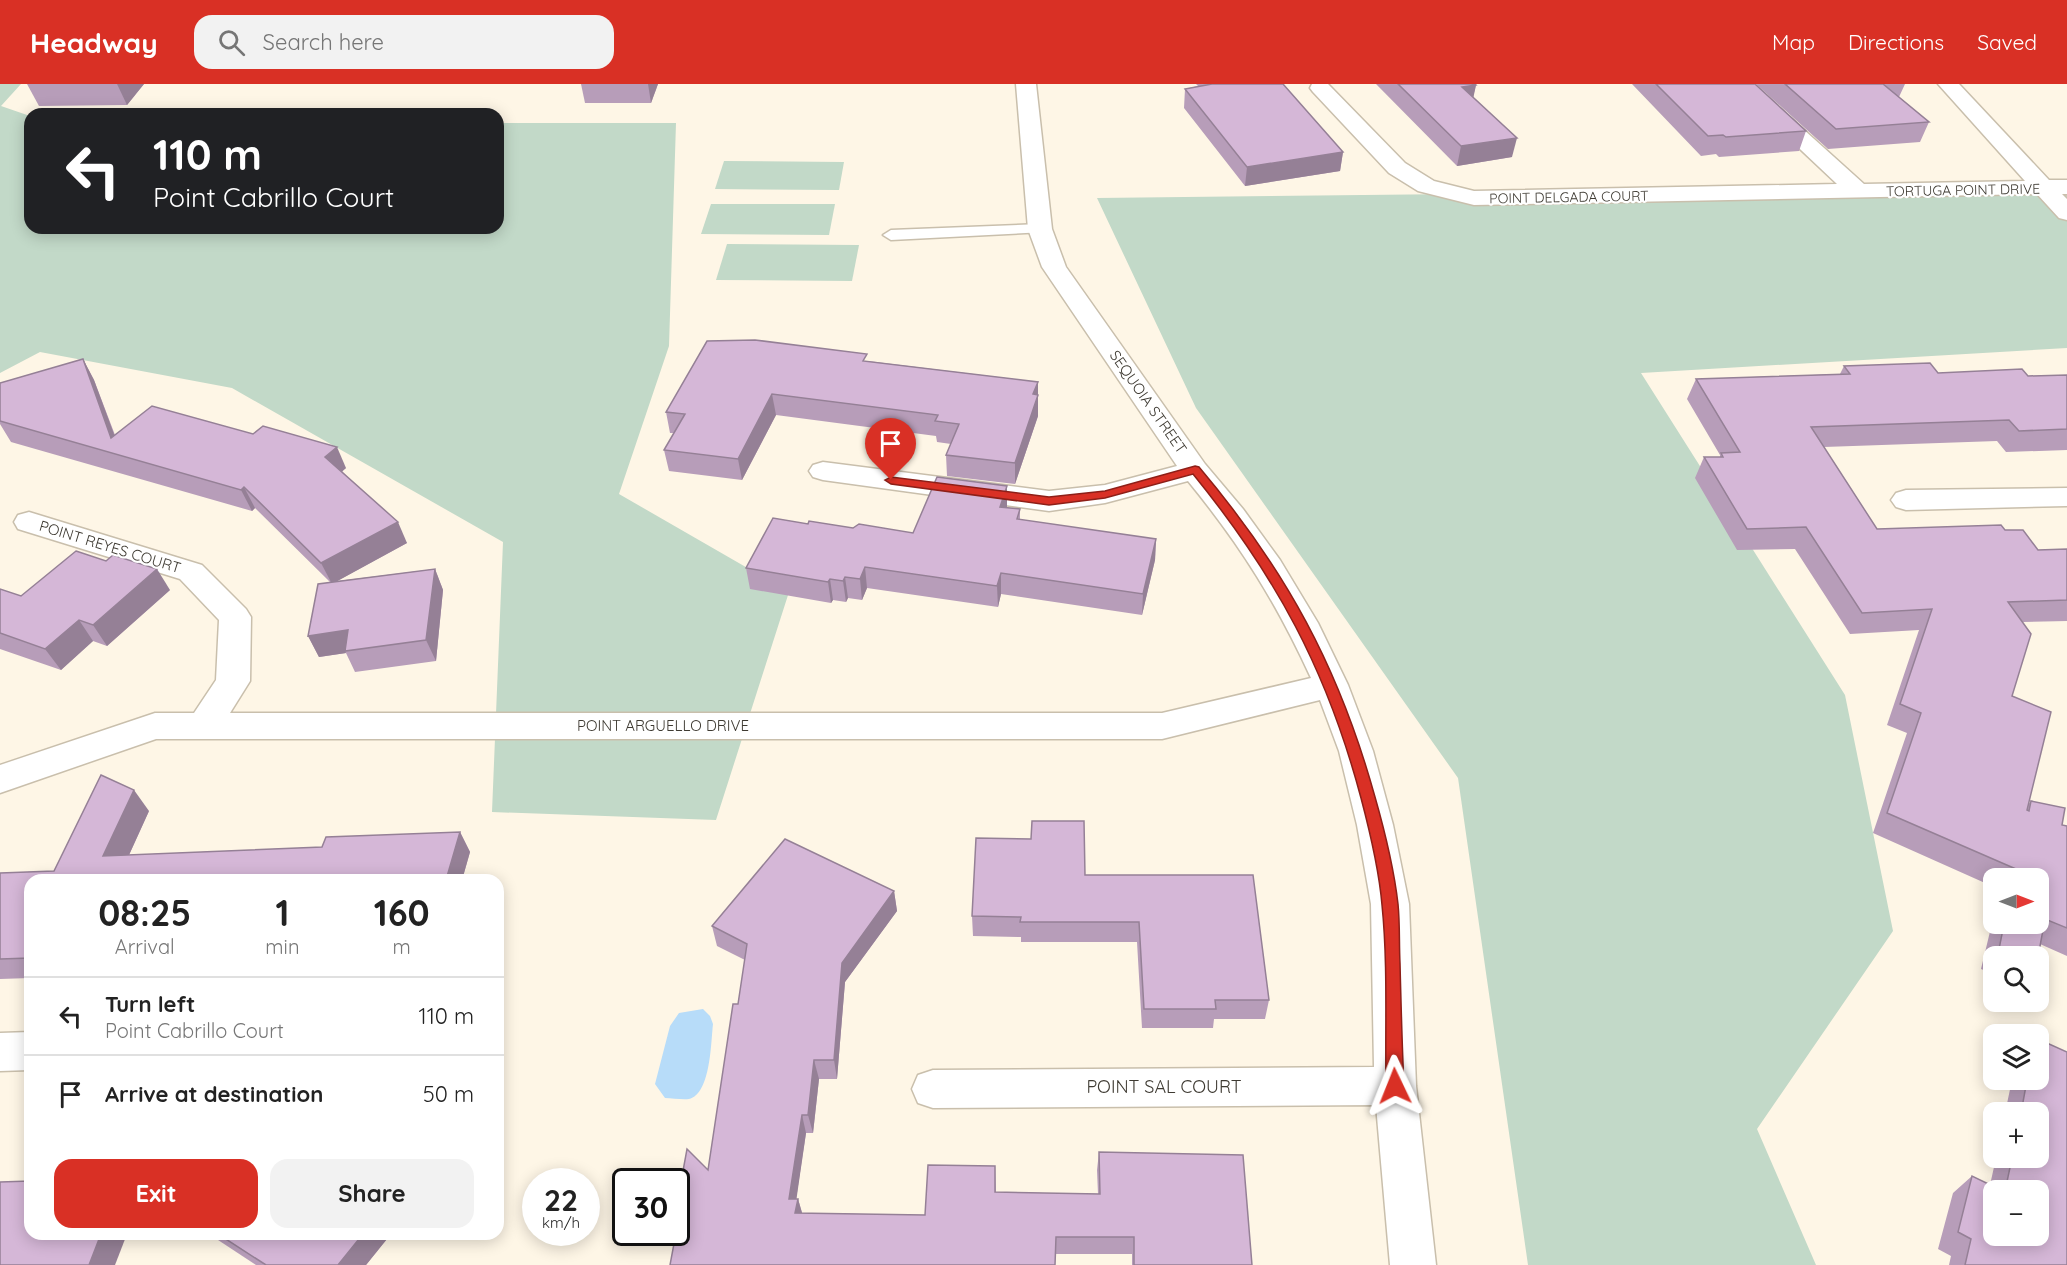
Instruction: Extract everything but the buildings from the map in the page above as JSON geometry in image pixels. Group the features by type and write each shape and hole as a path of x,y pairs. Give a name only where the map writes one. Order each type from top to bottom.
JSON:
{"street":[{"name":"SEQUOIA STREET","path":"1026,84 1040,229 1054,267 1195,470 1233,516 1269,567 1302,623 1331,685 1361,772 1375,825 1390,904 1395,1086 1413,1265"},
{"path":"1741,84 1859,192"},
{"path":"1948,84 2067,213"},
{"name":"POINT DELGADA COURT","path":"1320,88 1397,168 1426,186 1474,198 1859,192"},
{"name":"TORTUGA POINT DRIVE","path":"1859,192 2067,187"},
{"path":"823,471 1049,501 1105,494 1195,470"},
{"path":"1906,500 2067,497"},
{"name":"POINT REYES COURT","path":"29,522 191,572 235,617 233,681 204,726"},
{"name":"POINT ARGUELLO DRIVE","path":"0,779 155,726 1162,726 1331,685"},
{"path":"0,1052 24,1051"},
{"name":"POINT SAL COURT","path":"933,1089 1395,1086"}],"lane":[{"path":"891,234 1040,229"}],"green space":[{"path":"0,84 21,84 1,106 24,114 24,234 504,234 504,123 676,123 669,346 619,494 789,592 716,820 492,812 503,542 232,388 40,352 0,373"},
{"path":"724,161 844,162 839,190 715,189"},
{"path":"2067,187 2067,348 1641,373 1845,695 1893,931 1757,1129 1816,1265 1528,1265 1458,778 1196,408 1097,198"},
{"path":"711,204 835,204 829,235 701,234"},
{"path":"727,244 859,245 852,281 716,280"}],"water":[{"path":"703,1009 710,1016 713,1024 706,1078 702,1088 689,1099 665,1098 655,1084 670,1026 679,1013"}],"route":[{"path":"891,480 1049,501 1105,494 1195,470 1233,516 1269,567 1302,623 1331,685 1356,752 1375,825 1390,904 1395,1086"}]}
